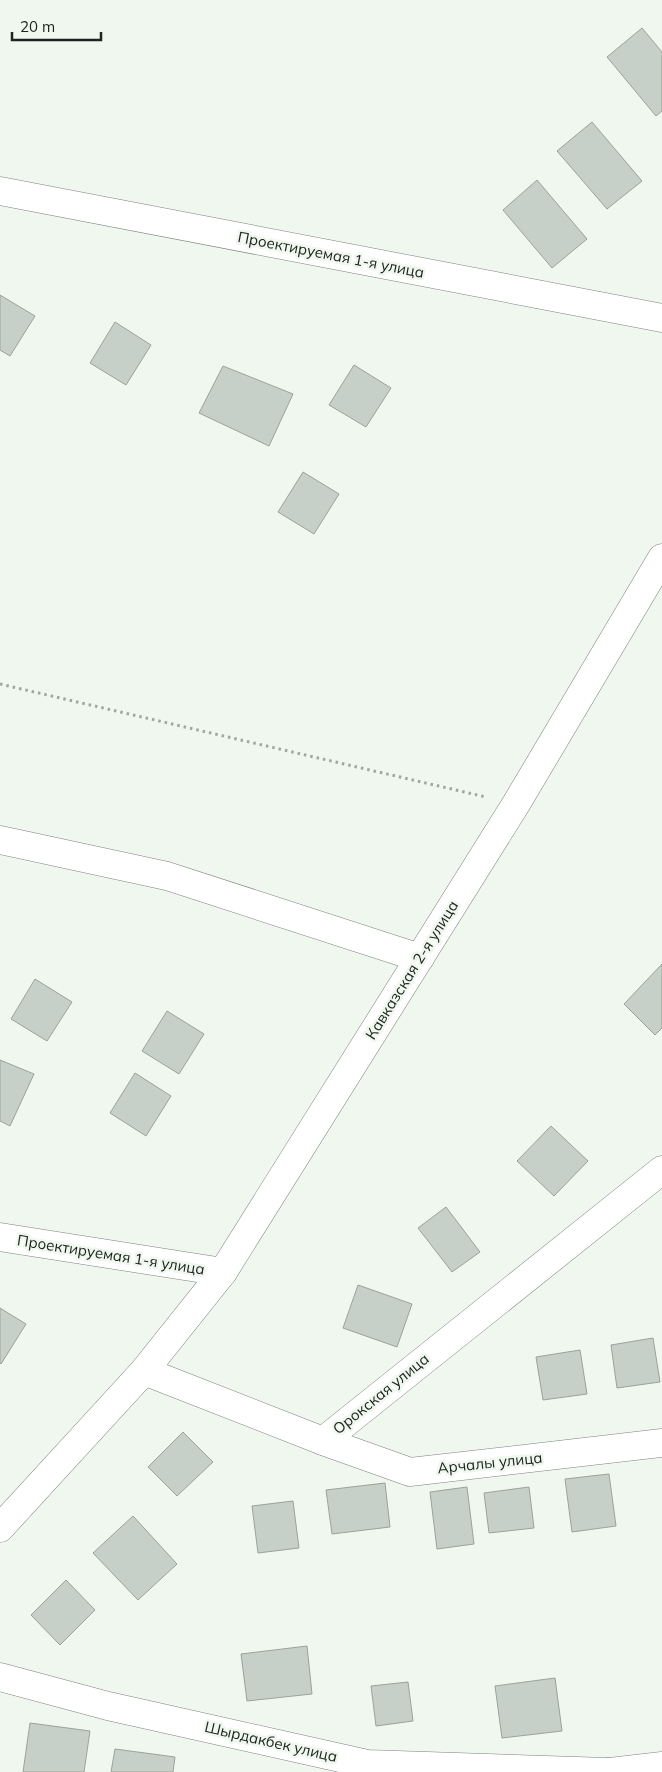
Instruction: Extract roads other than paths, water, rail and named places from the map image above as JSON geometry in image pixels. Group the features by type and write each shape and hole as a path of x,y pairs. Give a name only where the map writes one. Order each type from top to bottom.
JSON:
{"street":[{"name":"Проектируемая 1-я улица","path":"0,191 662,318"},
{"name":"Кавказская 2-я улица","path":"144,1371 223,1272 516,804 662,558"},
{"path":"0,840 167,876 420,958"},
{"name":"Орокская улица","path":"144,1371 323,1441 662,1170"},
{"name":"Проектируемая 1-я улица","path":"0,1237 223,1272"},
{"path":"0,1528 144,1371"},
{"name":"Арчалы улица","path":"323,1441 410,1472 662,1443"},
{"name":"Шырдакбек улица","path":"0,1677 108,1706 367,1764 608,1772 662,1766"}]}
